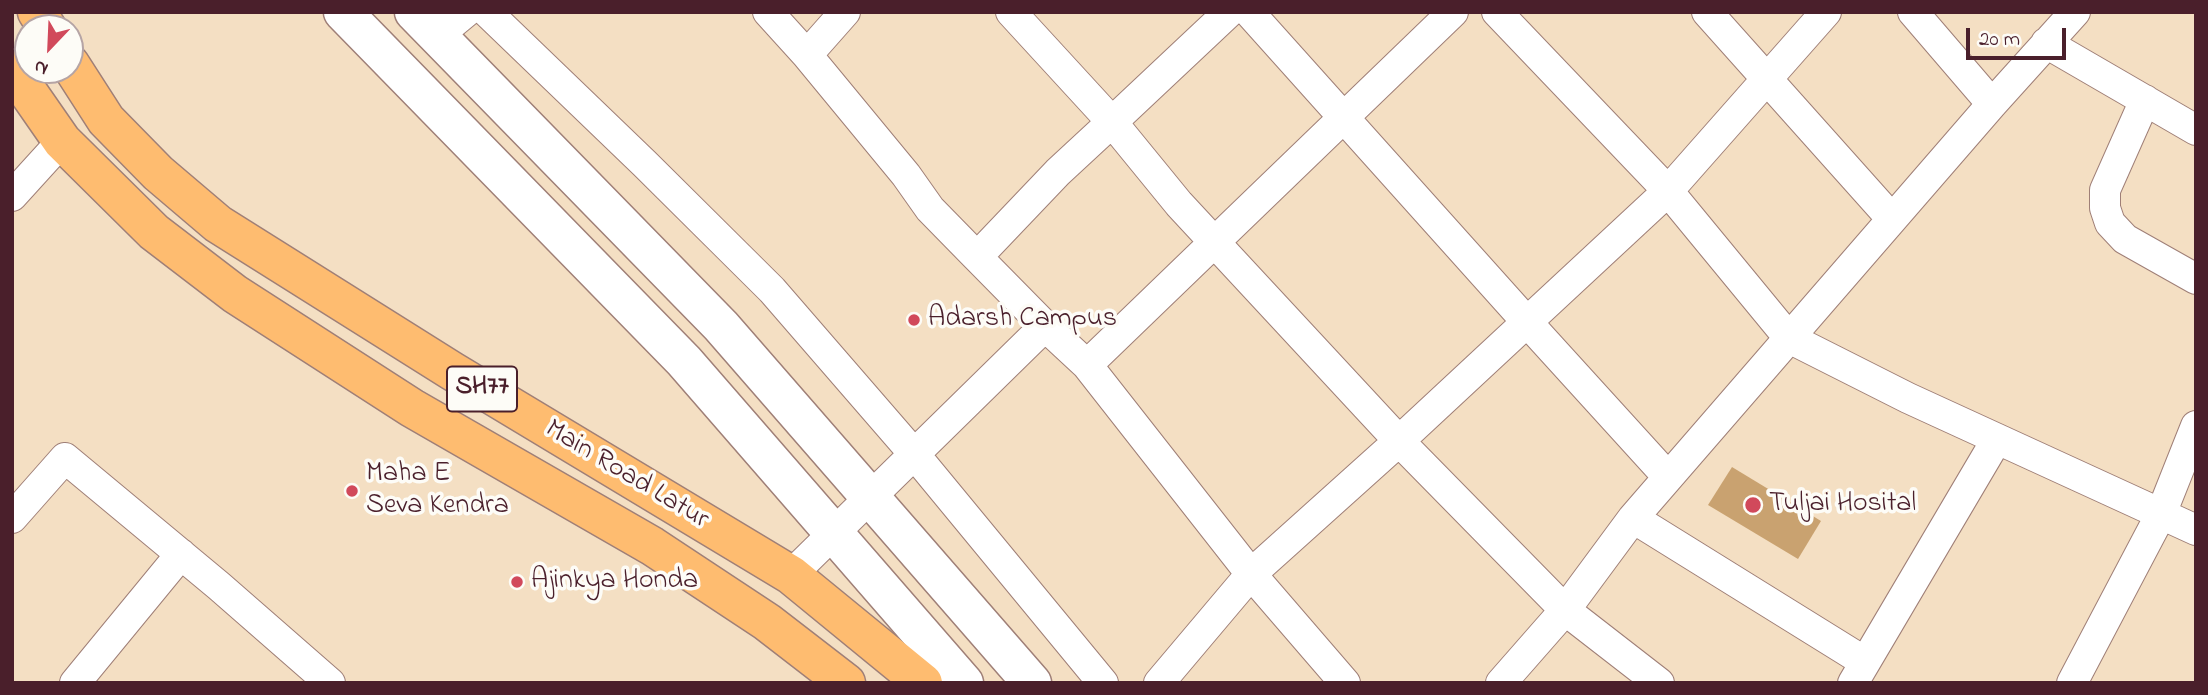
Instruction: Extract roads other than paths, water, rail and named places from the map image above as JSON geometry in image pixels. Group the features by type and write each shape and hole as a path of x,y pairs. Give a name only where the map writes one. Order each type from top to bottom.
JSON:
{"main road":[{"name":"Main Road Latur","path":"12,69 62,141 155,232 235,294 412,408 652,546 767,622 846,683"},
{"name":"Main Road Latur","path":"83,84 106,120 158,173 218,224 452,371 791,575 923,683"}],"street":[{"path":"343,12 684,360 964,683"},
{"path":"487,12 772,290 915,455 1103,683"},
{"path":"768,12 807,54 906,175 930,209 1087,365 1251,574 1345,683"},
{"path":"807,54 845,12"},
{"path":"1012,12 1112,122 1179,204 1399,441 1565,610 1659,683"},
{"path":"977,257 1058,172 1229,12"},
{"path":"1249,12 1668,477"},
{"path":"1087,365 1453,12"},
{"path":"1497,12 1668,191 1789,338 1908,398 2196,530"},
{"path":"1707,12 1892,219"},
{"path":"1159,683 1251,574 1399,441 1668,191 1826,12"},
{"path":"1913,12 1992,103"},
{"path":"1501,683 1565,610 1633,518 1668,477 1992,103 2075,12"},
{"path":"439,20 721,326 1032,683"},
{"path":"2046,43 2196,130"},
{"path":"2145,100 2105,190 2105,208 2110,223 2125,239 2196,279"},
{"path":"12,196 62,141"},
{"path":"791,575 1045,326"},
{"path":"2072,683 2161,514 2196,426"},
{"path":"1633,518 1859,672 1997,439"},
{"path":"12,518 65,458 330,683"},
{"path":"75,683 181,554"}],"place":[{"name":"Adarsh Campus","path":"914,320"},
{"name":"Maha E Seva Kendra","path":"352,491"},
{"name":"Tuljai Hosital","path":"1753,505"},
{"name":"Ajinkya Honda","path":"517,582"}]}
